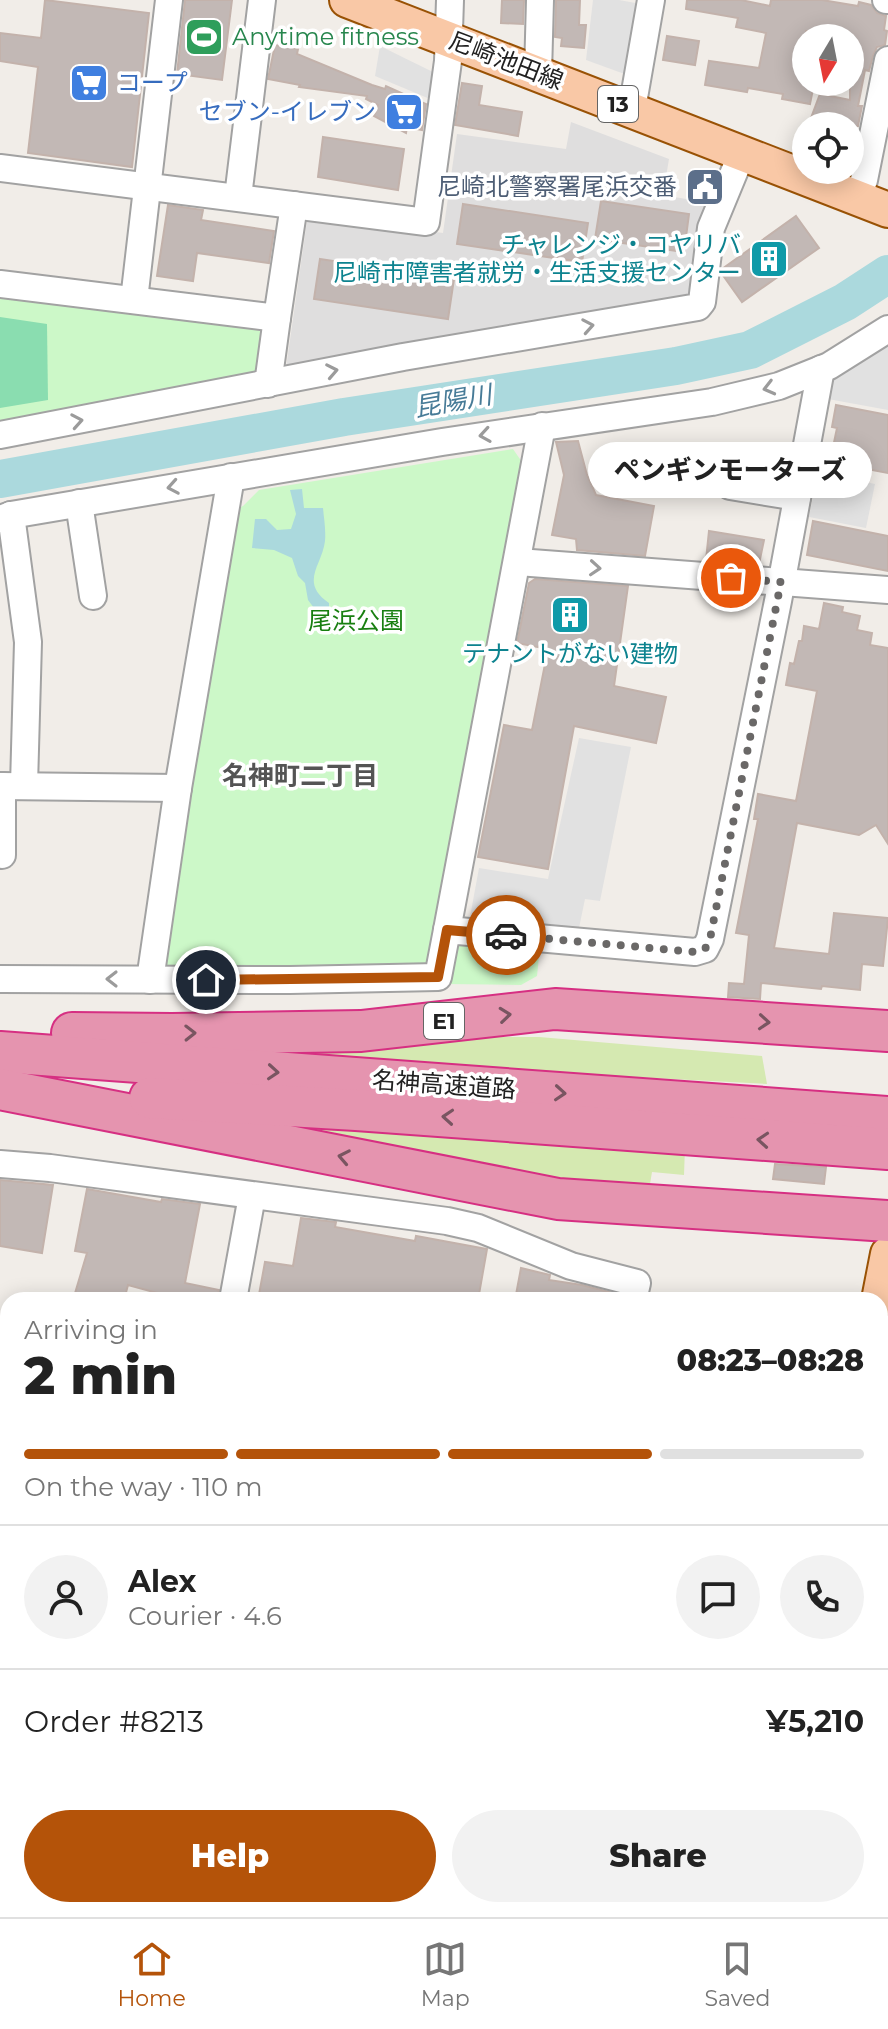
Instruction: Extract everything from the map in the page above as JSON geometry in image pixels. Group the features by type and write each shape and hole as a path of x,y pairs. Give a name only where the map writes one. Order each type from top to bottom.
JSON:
{"highway":[{"name":"E1","path":"0,1032 172,1034 361,1031 555,1009 888,1031"},
{"name":"名神高速道路","path":"0,1052 843,1130 888,1149"},
{"name":"名神高速道路","path":"0,1089 356,1110 843,1130 888,1117"},
{"path":"0,1089 558,1199 888,1221"}],"main road":[{"name":"尼崎池田線","path":"347,0 873,204"},
{"path":"881,1292 888,1254"}],"street":[{"path":"134,300 169,0"},
{"path":"238,197 262,0"},
{"path":"0,168 426,222 448,61 450,0"},
{"path":"538,74 540,0"},
{"path":"632,109 651,0"},
{"path":"873,204 864,180 888,60"},
{"path":"0,435 403,357 698,307 702,302 711,228 742,153"},
{"path":"268,384 294,205"},
{"path":"0,284 277,318"},
{"path":"2,855 28,642 6,517 542,426 712,402 779,386 829,366 888,329"},
{"path":"447,930 695,952 705,949 710,939 821,369"},
{"path":"0,979 321,980 438,977 542,426"},
{"path":"150,980 178,788 231,477"},
{"path":"730,486 797,497"},
{"path":"79,503 93,596"},
{"path":"518,562 888,590"},
{"path":"9,785 178,788"},
{"path":"0,1164 447,1221 478,1228 571,1266 637,1283 635,1292"},
{"path":"234,1292 252,1196"}],"shaded area":[{"path":"593,0 641,4 630,76 586,60"},
{"path":"380,46 433,72 430,99 375,76"},
{"path":"571,122 669,159 663,195 709,203 694,296 286,368 307,221 313,215 443,233 457,134 566,149"},
{"path":"888,341 888,410 828,399 832,374"},
{"path":"818,472 875,484 866,528 809,517"},
{"path":"579,738 631,747 600,901 585,899 579,928 470,917 479,868 548,879"}],"green space":[{"path":"0,296 268,325 261,374 0,422"},
{"path":"0,317 47,324 48,400 0,408"},
{"name":"尾浜公園","path":"513,449 522,462 529,464 428,971 170,969 161,955 234,510 243,506 259,490"},
{"path":"461,940 540,946 537,976 521,985 444,984 452,948"},
{"path":"439,1037 539,1037 762,1056 767,1084 272,1058 269,1049"},
{"path":"275,1119 510,1143 685,1147 684,1175 652,1172 649,1190 521,1179 354,1152"}],"water":[{"path":"302,489 304,508 323,508 325,541 314,581 315,588 329,603 325,618 310,614 314,608 292,558 274,550 252,548 255,519 266,519 277,530 291,529 296,514 290,490"}],"building":[{"name":"コープ","path":"45,0 149,13 132,167 28,153 38,67 0,61 0,33 41,38"},
{"name":"Anytime fitness","path":"185,0 232,0 222,80 177,74"},
{"path":"502,0 524,0 523,24 501,23"},
{"path":"556,0 580,0 579,25 586,25 584,48 561,46 562,38 555,37"},
{"path":"687,0 741,0 770,6 771,0 822,0 858,6 859,2 871,5 877,13 886,16 885,45 877,47 869,71 865,70 864,75 864,24 792,24 792,96 812,96 810,104 782,99 783,94 705,85 709,61 759,68 766,33 736,27 738,18 686,9"},
{"path":"667,36 699,41 695,65 663,60"},
{"path":"275,45 298,49 297,54 426,104 422,130 407,127 406,133 374,116 378,105 366,99 367,96 299,87 268,79"},
{"path":"462,83 482,86 479,105 522,112 518,136 455,125"},
{"path":"819,96 850,100 850,96 860,96 858,106 862,106 861,112 813,112"},
{"path":"323,137 404,149 398,190 318,177"},
{"path":"601,201 689,214 684,252 595,239"},
{"path":"463,204 588,223 582,262 457,244"},
{"path":"168,205 203,210 201,220 274,231 269,263 197,253 193,281 157,276"},
{"name":"チャレンジ・コヤリバ 尼崎市障害者就労・生活支援センター","path":"796,216 819,248 742,302 722,274 722,269"},
{"path":"320,259 454,279 448,319 314,299"},
{"path":"836,405 888,415 888,473 830,462 837,428 832,427"},
{"path":"578,441 596,495 654,506 645,556 577,550 576,539 552,535 564,475 556,442"},
{"path":"813,521 888,536 888,571 807,555"},
{"path":"709,531 764,540 759,564 706,560"},
{"path":"535,579 628,586 614,686 666,697 656,743 574,726 548,869 478,857 504,725 532,730 548,649 517,643 529,583"},
{"path":"824,603 843,607 842,612 860,616 857,630 872,633 870,645 888,648 888,844 876,825 859,835 797,823 774,948 829,954 834,913 888,918 883,966 862,964 860,990 761,983 760,999 728,997 729,983 744,984 749,935 736,933 758,819 754,819 758,794 796,801 817,691 786,685 790,663 794,664 804,626 819,629"},
{"path":"775,1164 826,1167 824,1184 773,1179"},
{"path":"0,1180 53,1185 42,1253 0,1246"},
{"path":"87,1189 161,1202 162,1199 200,1204 185,1283 219,1292 154,1292 128,1285 126,1292 75,1292 87,1253 75,1251"},
{"path":"301,1218 336,1222 335,1227 415,1241 416,1236 487,1249 479,1292 259,1292 265,1262 293,1266"},
{"path":"521,1268 550,1275 549,1280 609,1292 516,1292"}],"waterway":[{"name":"昆陽川","path":"0,479 344,417 676,366 750,350 845,302 888,274"}],"way so far":[{"path":"506,935 695,952 705,949 710,939 781,582 731,578"}],"place":[{"name":"Anytime fitness","path":"204,37"},
{"name":"コープ","path":"89,83"},
{"name":"セブン-イレブン","path":"404,112"},
{"name":"尼崎北警察署尾浜交番","path":"705,187"},
{"name":"チャレンジ・コヤリバ 尼崎市障害者就労・生活支援センター","path":"769,259"},
{"name":"ペンギンモーターズ","path":"731,578"},
{"name":"テナントがない建物","path":"570,615"}],"district":[{"name":"名神町二丁目","path":"300,776"}],"route":[{"path":"206,980 438,977 447,930 506,935"}]}
